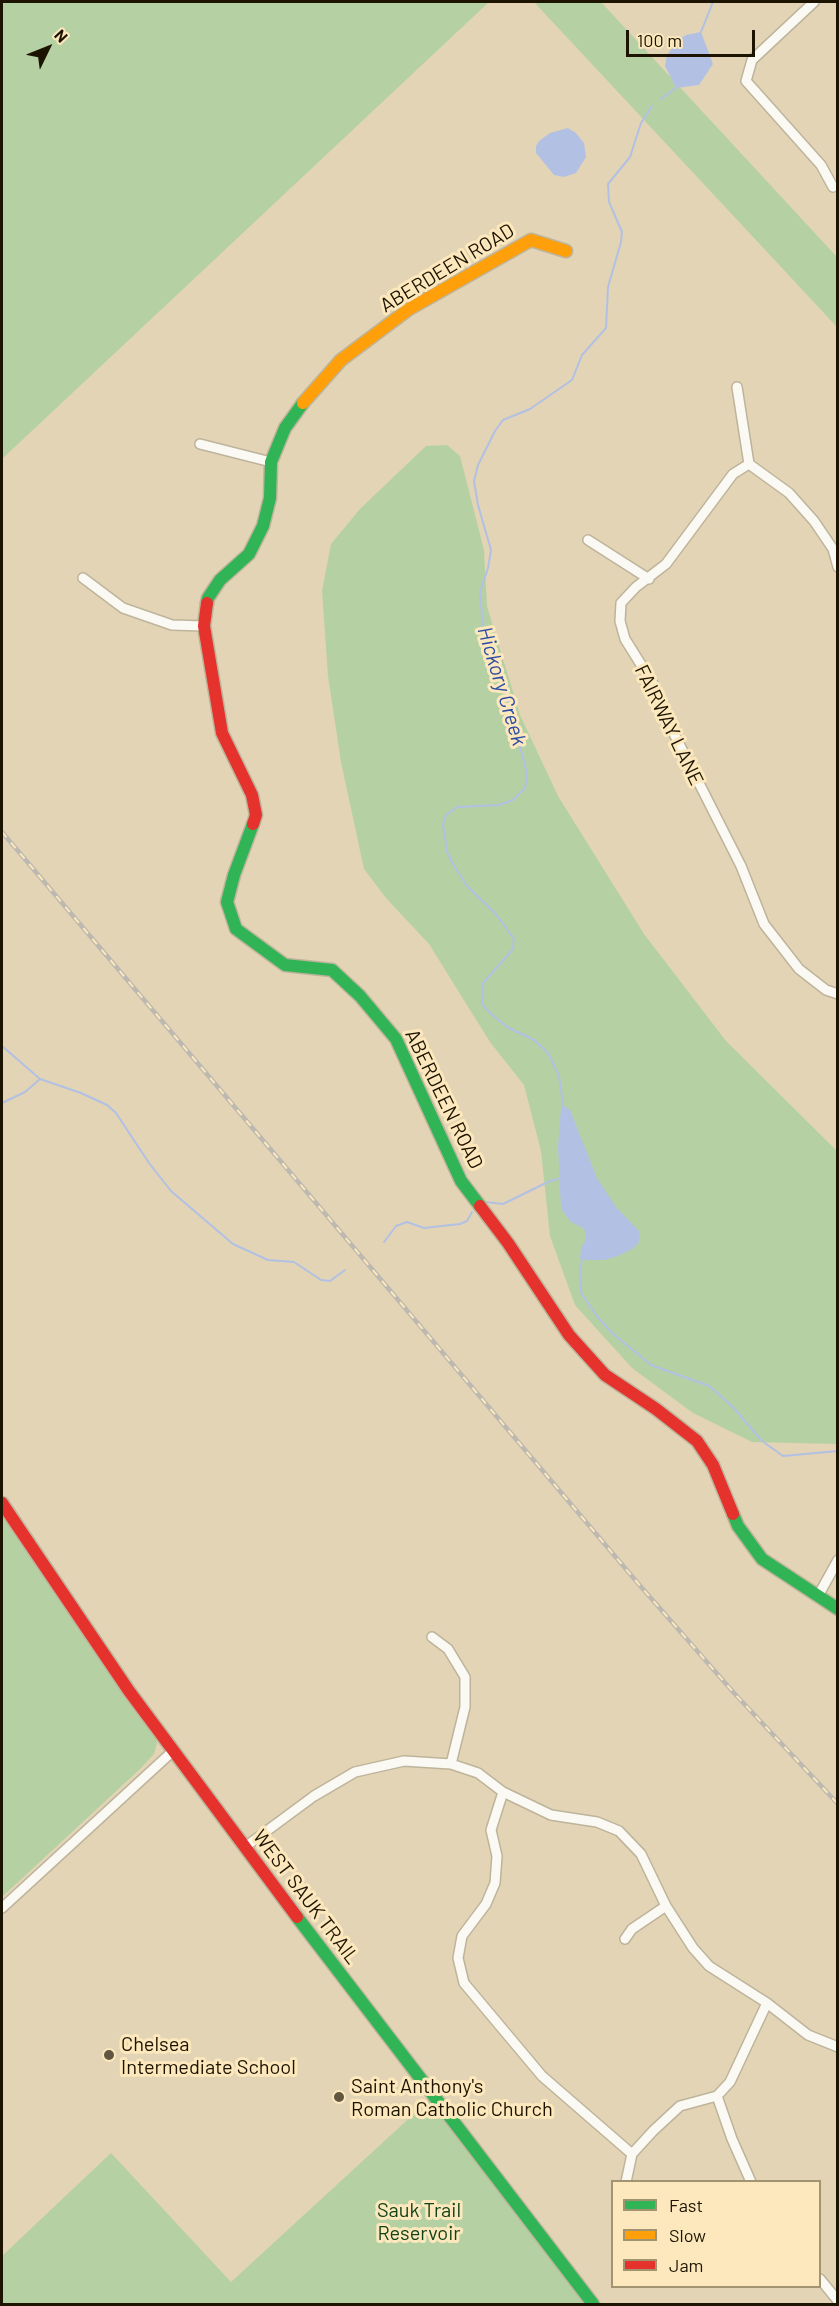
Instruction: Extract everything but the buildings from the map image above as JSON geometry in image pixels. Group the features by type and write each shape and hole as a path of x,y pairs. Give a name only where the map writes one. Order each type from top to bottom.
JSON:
{"street":[{"path":"814,2 752,60 746,81 821,165 832,187"},
{"name":"ABERDEEN ROAD","path":"566,251 531,240 410,309 341,360 310,393 285,428 271,462 270,498 263,525 249,554 220,581 208,598 204,626 222,733 252,795 256,815 234,875 227,902 236,929 285,965 332,970 360,996 396,1039 461,1181 508,1243 569,1335 605,1375 656,1408 697,1441 713,1465 738,1526 762,1559 837,1609"},
{"path":"737,387 749,464 789,494 814,521 833,549 837,567"},
{"path":"200,444 271,462"},
{"name":"FAIRWAY LANE","path":"749,464 733,474 666,564 636,587 621,603 620,621 625,639 655,687 664,714 741,866 764,924 799,969 826,990 837,994"},
{"path":"588,540 649,579"},
{"path":"83,578 123,608 172,625 204,626"},
{"name":"WEST SAUK TRAIL","path":"2,1503 129,1691 173,1751 347,1985 593,2304"},
{"path":"818,1596 837,1560"},
{"path":"432,1637 448,1649 465,1677 465,1707 451,1764"},
{"path":"2,1908 173,1751"},
{"path":"245,1847 314,1796 356,1772 404,1761 451,1764 478,1773 503,1792 551,1815 597,1822 619,1831 641,1854 666,1906 693,1948 709,1966 767,2003 808,2035 837,2047"},
{"path":"503,1792 491,1830 496,1856 495,1883 486,1904 462,1936 458,1958 464,1983 542,2076 632,2154"},
{"path":"626,1939 632,1929 666,1906"},
{"path":"626,2180 632,2154 680,2106 717,2096 730,2082 742,2061 767,2003"},
{"path":"717,2096 732,2139 751,2180"},
{"path":"821,2281 837,2301"}],"green space":[{"path":"2,2 489,2 2,459"},
{"path":"534,2 601,2 837,257 837,327"},
{"path":"447,445 460,456 484,550 487,606 520,715 558,796 644,934 726,1041 837,1151 837,1444 752,1442 693,1413 632,1368 575,1305 550,1236 541,1151 524,1085 490,1042 429,944 386,898 364,869 341,762 328,676 322,591 331,544 360,509 426,446"},
{"path":"2,1511 155,1735 157,1743 154,1754 140,1769 2,1897"},
{"name":"Sauk Trail Reservoir","path":"429,2100 587,2304 2,2304 2,2256 111,2153 231,2282"}],"water":[{"path":"701,32 713,64 699,85 676,88 665,66 667,55 678,40 686,35"},
{"path":"568,128 576,133 584,143 586,157 576,173 564,177 554,175 536,153 536,146 550,133"},
{"path":"563,1105 570,1110 597,1178 616,1207 639,1231 638,1244 618,1256 604,1260 582,1260 580,1258 581,1248 586,1233 583,1228 571,1222 561,1209 558,1146"}],"waterway":[{"name":"Hickory Creek","path":"701,32 713,2"},
{"name":"Hickory Creek","path":"661,99 676,88"},
{"name":"Hickory Creek","path":"563,1105 559,1076 548,1053 534,1040 507,1027 482,1004 483,983 513,949 514,939 495,913 466,885 453,864 447,852 443,824 446,815 457,807 499,805 513,800 525,788 526,769 513,723 506,685 501,666 483,628 480,592 491,550 478,505 474,481 478,465 503,420 530,409 572,380 582,355 606,328 608,287 622,232 609,202 608,184 630,157 641,123 652,106"},
{"path":"2,1046 40,1079 107,1105 116,1113 149,1163 171,1191 233,1244 268,1260 294,1262 321,1280 330,1281 345,1270"},
{"path":"2,1103 25,1092 40,1079"},
{"path":"486,1202 503,1204 558,1179"},
{"path":"384,1242 396,1226 407,1222 424,1228 460,1224 467,1221 472,1212"},
{"name":"Hickory Creek","path":"582,1260 581,1293 611,1332 651,1365 709,1386 733,1407 762,1441 783,1456 838,1451"}],"railway":[{"path":"2,832 636,1581 734,1693 838,1804"}],"traffic: fast":[{"path":"207,603 220,580 249,554 263,526 270,498 271,462 285,428 303,403"},
{"path":"253,824 234,875 227,902 236,929 285,965 332,970 360,996 396,1039 461,1181 480,1206"},
{"path":"733,1514 738,1526 762,1559 838,1609"},
{"path":"297,1917 593,2304"}],"traffic: slow":[{"path":"303,403 341,360 409,309 531,240 566,251"}],"traffic: jam":[{"path":"207,603 204,626 222,733 252,795 256,815 253,824"},
{"path":"480,1206 508,1243 569,1335 605,1375 656,1409 697,1441 713,1465 733,1514"},
{"path":"2,1503 129,1691 297,1917"}],"place":[{"name":"Chelsea Intermediate School","path":"109,2055"},
{"name":"Saint Anthony's Roman Catholic Church","path":"339,2097"}]}
